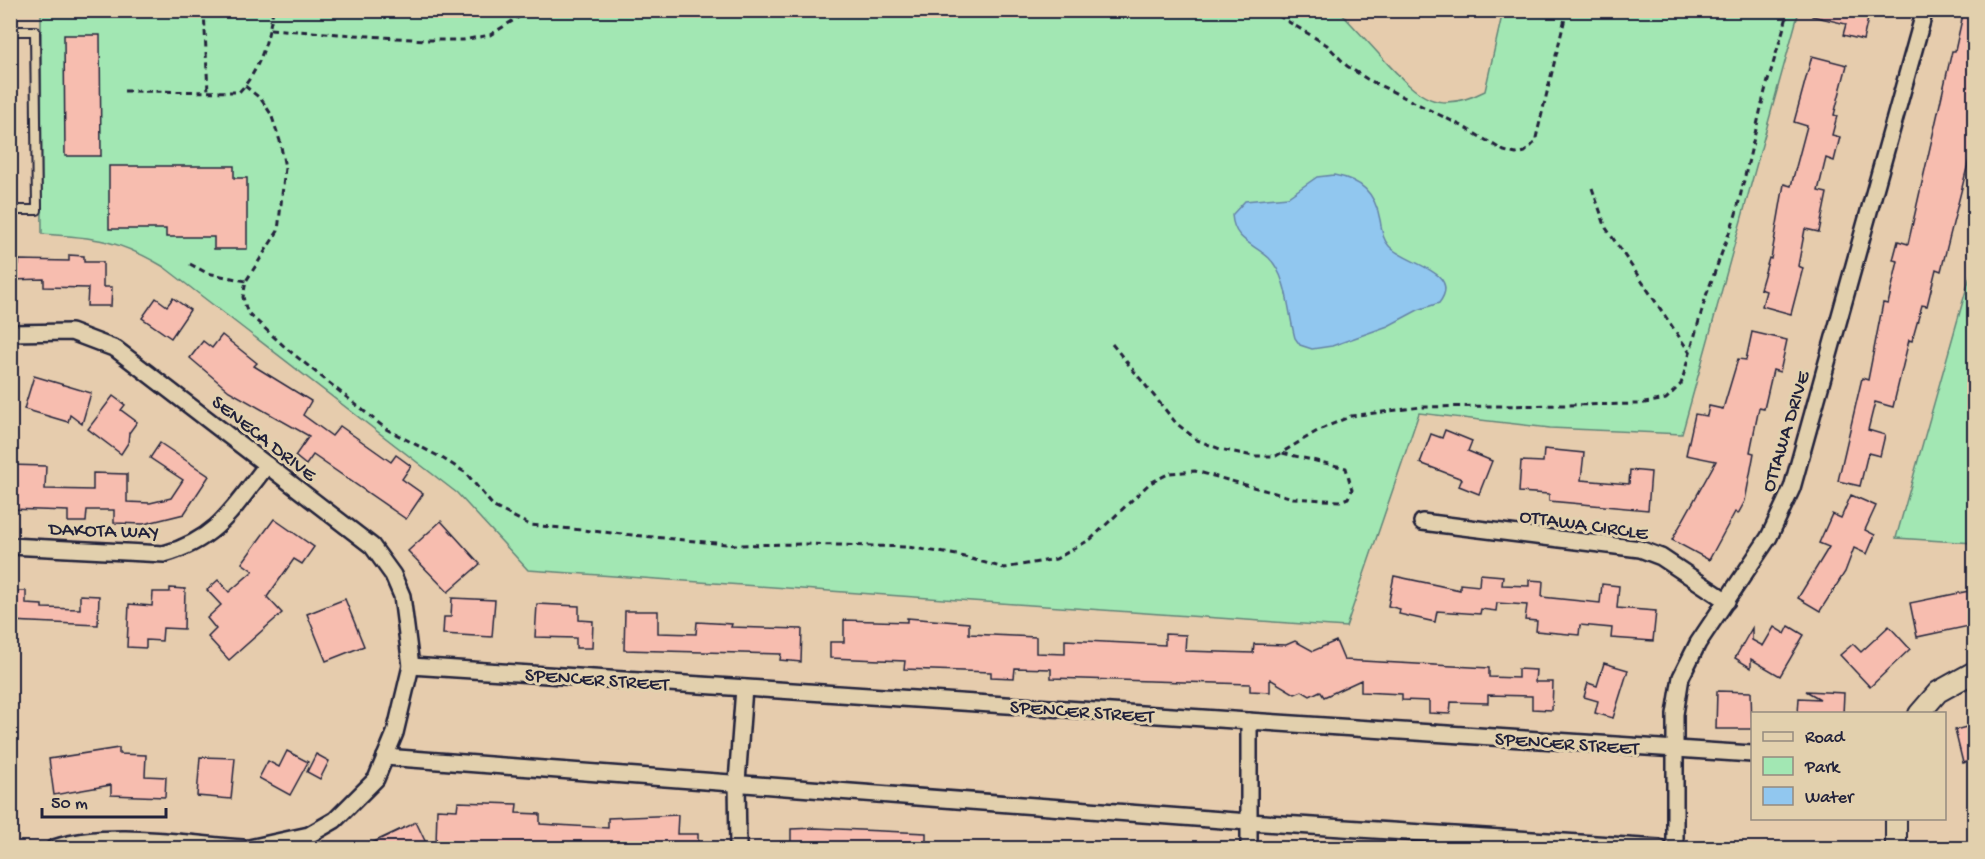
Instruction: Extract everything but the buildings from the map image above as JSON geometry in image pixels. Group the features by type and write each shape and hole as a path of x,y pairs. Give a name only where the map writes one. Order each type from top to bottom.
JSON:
{"street":[{"name":"OTTAWA DRIVE","path":"1675,849 1675,714 1682,678 1698,643 1769,537 1792,488 1924,10"},
{"name":"SENECA DRIVE","path":"10,333 70,332 116,349 372,546 393,575 402,596 411,666"},
{"name":"DAKOTA WAY","path":"10,546 164,554 188,547 217,528 267,465"},
{"name":"OTTAWA CIRCLE","path":"1422,522 1640,549 1661,557 1727,601"},
{"name":"SPENCER STREET","path":"411,666 1751,754"},
{"path":"249,849 266,847 309,835 335,820 376,779 395,733 411,666"},
{"path":"1921,712 1938,692 1974,672"},
{"path":"738,849 737,783 744,688"},
{"path":"1249,721 1250,849"},
{"path":"385,757 1249,822 1463,841 1659,849"},
{"path":"1896,820 1896,849"},
{"path":"54,849 75,841 100,838 243,849"}],"lane":[{"path":"10,31 35,31 38,210 10,210"}],"path":[{"path":"204,10 208,92"},
{"path":"124,91 239,92 260,60 270,29 273,10"},
{"path":"270,29 425,40 463,40 490,35 530,10"},
{"path":"1269,10 1327,45 1347,66 1367,79 1462,126 1504,151 1516,154 1525,152 1535,142 1567,10"},
{"path":"1112,344 1176,423 1197,440 1220,449 1253,456 1275,456 1318,430 1351,416 1421,407 1627,404 1666,399 1681,384 1706,296 1736,214 1765,91 1789,10"},
{"path":"245,86 261,99 271,114 280,141 285,168 278,231 246,281 243,297 247,312 258,324 386,429 466,473 494,507 530,525 736,545 908,547 957,555 1005,568 1023,567 1056,559 1091,539 1150,483 1170,473 1195,471 1293,498 1340,501 1348,498 1352,490 1346,468 1282,453"},
{"path":"1592,189 1606,228 1690,353"},
{"path":"189,264 207,273 246,281"}],"green space":[{"path":"41,11 1339,11 1397,74 1418,93 1429,99 1453,102 1485,91 1503,11 1799,11 1682,434 1550,428 1419,413 1346,627 528,570 457,493 164,267 119,245 92,239 42,234"},
{"path":"1974,262 1974,543 1896,538"}],"water":[{"path":"1334,175 1352,180 1365,189 1378,210 1383,234 1389,246 1438,276 1444,283 1445,292 1439,303 1418,310 1388,326 1332,346 1312,349 1300,345 1295,338 1284,285 1275,266 1269,258 1240,236 1236,231 1232,215 1245,201 1288,197 1317,177"}]}
